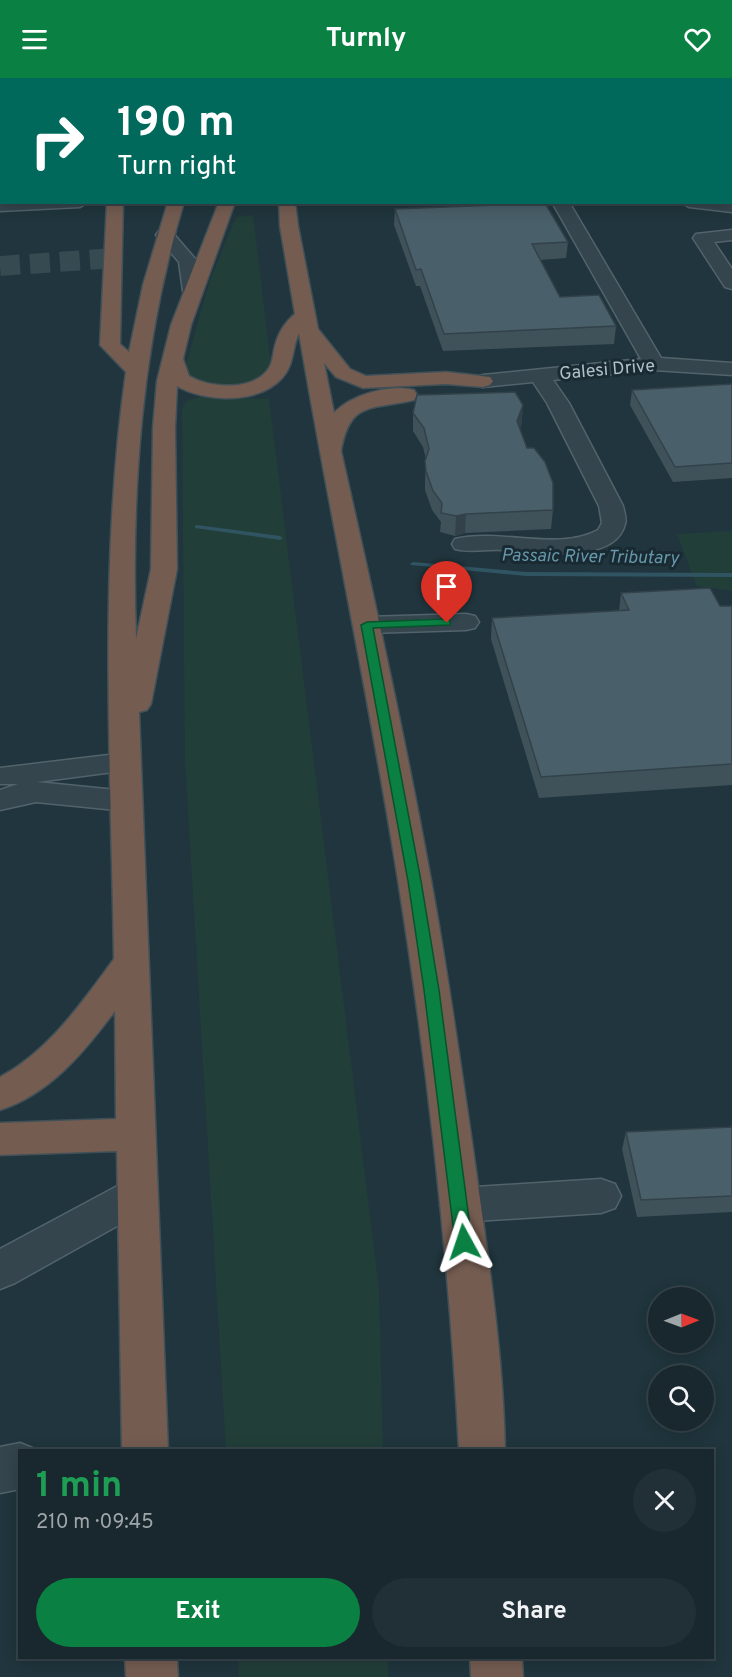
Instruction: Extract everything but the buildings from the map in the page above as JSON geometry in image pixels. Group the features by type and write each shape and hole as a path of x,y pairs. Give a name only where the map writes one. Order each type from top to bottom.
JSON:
{"highway":[{"path":"115,204 110,345 136,370"},
{"path":"146,1449 126,801 122,574 126,479 136,370 147,307 175,204"},
{"path":"125,762 164,568 164,411 167,381 192,291 226,204"},
{"path":"287,204 289,226 330,451 367,625 415,881 438,1033 460,1205 474,1334 482,1449"},
{"path":"173,360 180,379 198,389 228,391 256,386 275,374 283,357 289,331 307,323"},
{"path":"307,323 337,368 352,379 379,383 446,378 483,381"},
{"path":"330,451 339,420 365,403 390,397 448,391 483,381"},
{"path":"0,1095 39,1073 74,1039 131,962"},
{"path":"0,1139 136,1134"},
{"path":"151,1659 152,1677"},
{"path":"496,1659 497,1677"}],"street":[{"path":"0,206 39,204"},
{"path":"561,204 654,364"},
{"path":"706,204 732,207"},
{"path":"165,235 188,261 192,291"},
{"path":"732,235 702,238 732,283"},
{"name":"Galesi Drive","path":"483,381 654,364 732,369"},
{"path":"464,544 508,542 545,547 576,545 605,537 614,527 615,517 611,507 558,403 539,375"},
{"path":"367,625 466,622"},
{"path":"0,778 125,762"},
{"path":"0,800 22,793 36,792 126,801"},
{"path":"0,1270 137,1195"},
{"path":"460,1205 601,1196"},
{"path":"0,1470 18,1466"}],"green space":[{"path":"253,215 271,366 266,374 250,381 227,384 204,382 189,374 186,365 209,283 236,217"},
{"path":"199,397 269,399 379,1289 383,1449 226,1449 185,760 182,409 186,401"},
{"path":"732,531 732,591 697,586 677,534"},
{"path":"238,1659 388,1659 388,1677 239,1677"}],"waterway":[{"name":"Passaic River Tributary","path":"197,527 280,538"},
{"name":"Passaic River Tributary","path":"413,564 526,574 732,575"}],"tunnel":[{"path":"0,266 114,258"}],"route":[{"path":"447,623 367,625 415,881 438,1033 464,1242"}]}
